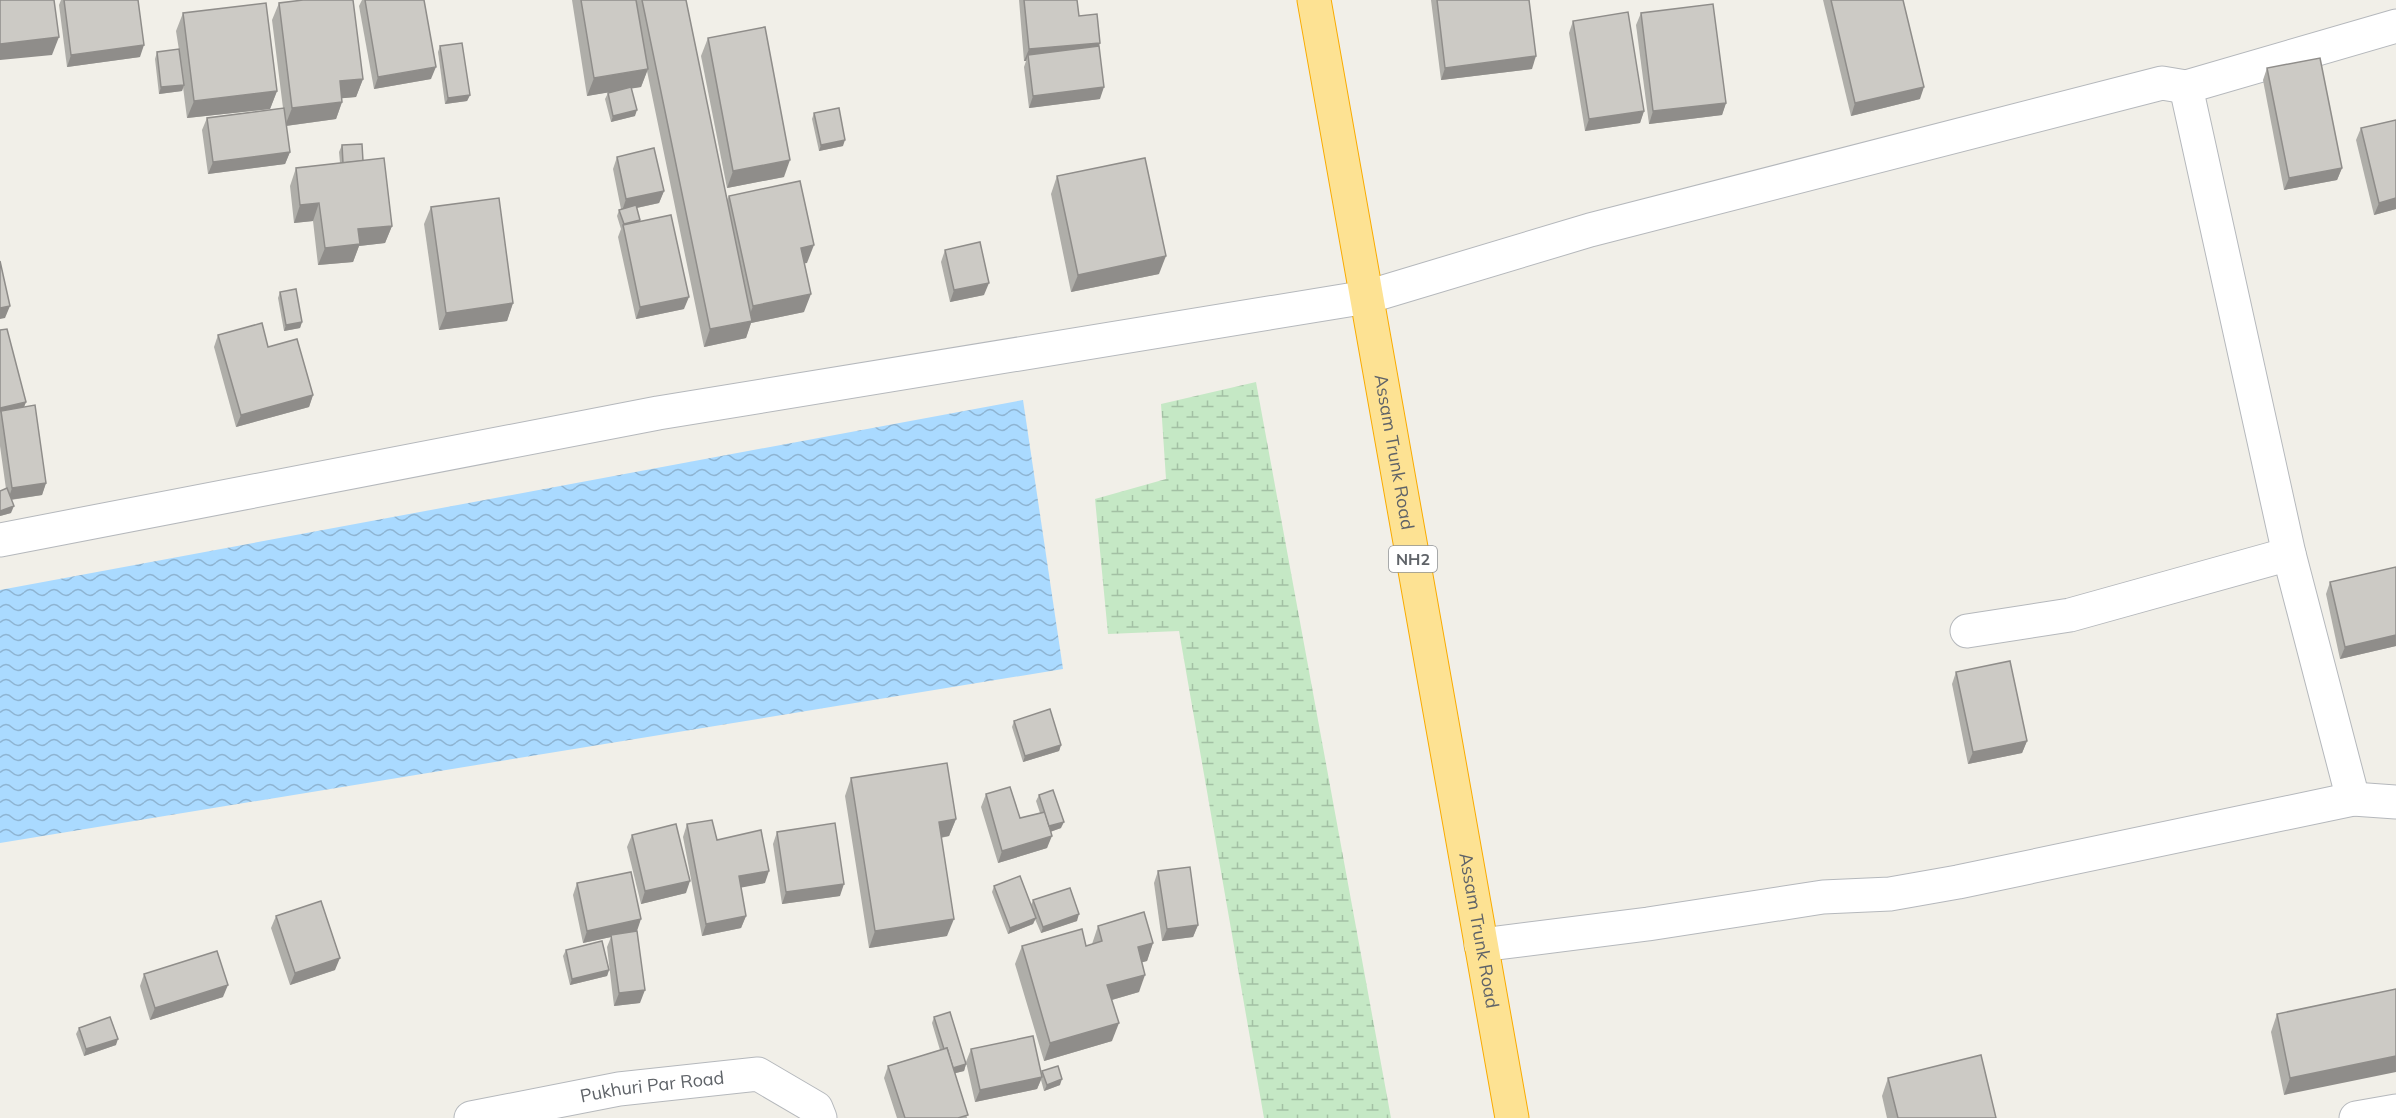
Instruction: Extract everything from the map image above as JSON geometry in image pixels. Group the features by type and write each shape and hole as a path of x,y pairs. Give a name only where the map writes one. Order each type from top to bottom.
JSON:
{"highway":[{"name":"Assam Trunk Road","path":"1314,0 1512,1118"}],"street":[{"path":"0,540 658,413 1367,297 1590,230 2162,82 2186,87 2396,26"},
{"path":"2186,87 2289,554 2353,799"},
{"path":"1967,631 2070,615 2289,554"},
{"path":"1481,945 1648,924 1823,897 1890,894 2353,799 2396,802"},
{"name":"Pukhuri Par Road","path":"471,1118 620,1089 758,1074 816,1108 820,1118"},
{"path":"2356,1118 2396,1111"}],"green space":[{"path":"1256,382 1391,1118 1264,1118 1179,631 1108,634 1095,499 1166,479 1161,404"}],"water":[{"path":"1023,400 1063,669 0,843 0,590"}],"building":[{"path":"0,0 54,0 59,37 0,44"},
{"path":"64,0 138,0 144,45 71,55"},
{"path":"303,0 353,0 363,79 340,81 342,102 292,108 279,3"},
{"path":"365,0 424,0 436,67 378,77"},
{"path":"581,0 636,0 648,69 594,78"},
{"path":"642,0 686,0 752,321 710,329"},
{"path":"1024,0 1077,0 1079,16 1097,14 1100,43 1029,49"},
{"path":"1437,0 1529,0 1536,56 1445,68"},
{"path":"1831,0 1903,0 1924,87 1855,103"},
{"path":"266,3 277,91 194,101 183,13"},
{"path":"1713,4 1726,103 1653,111 1641,13"},
{"path":"1628,12 1644,111 1589,119 1573,21"},
{"path":"765,27 790,160 733,171 708,38"},
{"path":"462,43 470,95 448,98 440,46"},
{"path":"1099,46 1104,87 1033,96 1028,55"},
{"path":"179,49 184,85 161,87 157,52"},
{"path":"2320,58 2342,168 2289,178 2267,68"},
{"path":"631,87 637,110 613,116 608,93"},
{"path":"284,108 290,152 213,162 207,118"},
{"path":"839,108 845,140 821,145 814,113"},
{"path":"2396,120 2396,198 2379,203 2361,128"},
{"path":"362,144 363,161 343,163 342,145"},
{"path":"654,148 664,191 626,199 617,157"},
{"path":"384,158 392,226 358,229 360,244 325,248 319,203 300,205 296,168"},
{"path":"1145,158 1166,256 1078,275 1057,176"},
{"path":"800,181 814,245 801,248 811,294 753,306 729,196"},
{"path":"499,198 513,303 446,313 431,207"},
{"path":"636,205 640,220 624,224 619,210"},
{"path":"671,215 689,297 640,307 623,225"},
{"path":"980,242 989,283 954,290 945,250"},
{"path":"0,261 10,306 0,308"},
{"path":"296,289 302,322 286,325 280,292"},
{"path":"262,323 268,347 297,339 313,395 241,415 218,335"},
{"path":"7,329 26,402 0,408 0,330"},
{"path":"35,405 46,483 12,488 1,411"},
{"path":"7,488 14,506 0,511 0,491"},
{"path":"2396,567 2396,635 2345,647 2330,582"},
{"path":"2010,661 2027,741 1973,752 1956,672"},
{"path":"1050,709 1061,745 1025,756 1014,721"},
{"path":"947,763 956,819 939,822 954,919 875,931 851,778"},
{"path":"1010,787 1020,818 1045,812 1052,836 1002,851 986,794"},
{"path":"1053,790 1064,822 1049,826 1039,795"},
{"path":"712,820 717,840 761,830 769,871 739,876 746,916 706,924 687,824"},
{"path":"835,823 844,884 786,892 777,832"},
{"path":"676,824 690,881 645,891 632,835"},
{"path":"1190,867 1198,925 1167,929 1158,871"},
{"path":"631,872 641,919 587,931 577,883"},
{"path":"1020,876 1036,918 1010,928 994,886"},
{"path":"1070,888 1079,914 1043,927 1033,900"},
{"path":"321,901 340,958 295,973 276,916"},
{"path":"1144,912 1153,943 1138,947 1145,975 1107,985 1119,1023 1050,1043 1022,946 1082,929 1086,946 1102,941 1098,926"},
{"path":"637,931 645,990 619,993 611,935"},
{"path":"602,941 609,970 572,979 566,950"},
{"path":"217,951 228,985 155,1008 144,974"},
{"path":"2396,989 2396,1056 2290,1078 2277,1014"},
{"path":"950,1012 966,1064 953,1068 947,1048 944,1049 934,1017"},
{"path":"110,1017 118,1039 86,1049 79,1028"},
{"path":"1033,1036 1042,1077 980,1090 971,1049"},
{"path":"947,1048 968,1115 958,1118 905,1118 888,1066"},
{"path":"1981,1055 1996,1118 1898,1118 1888,1078"},
{"path":"1058,1066 1062,1079 1047,1085 1042,1071"}]}
